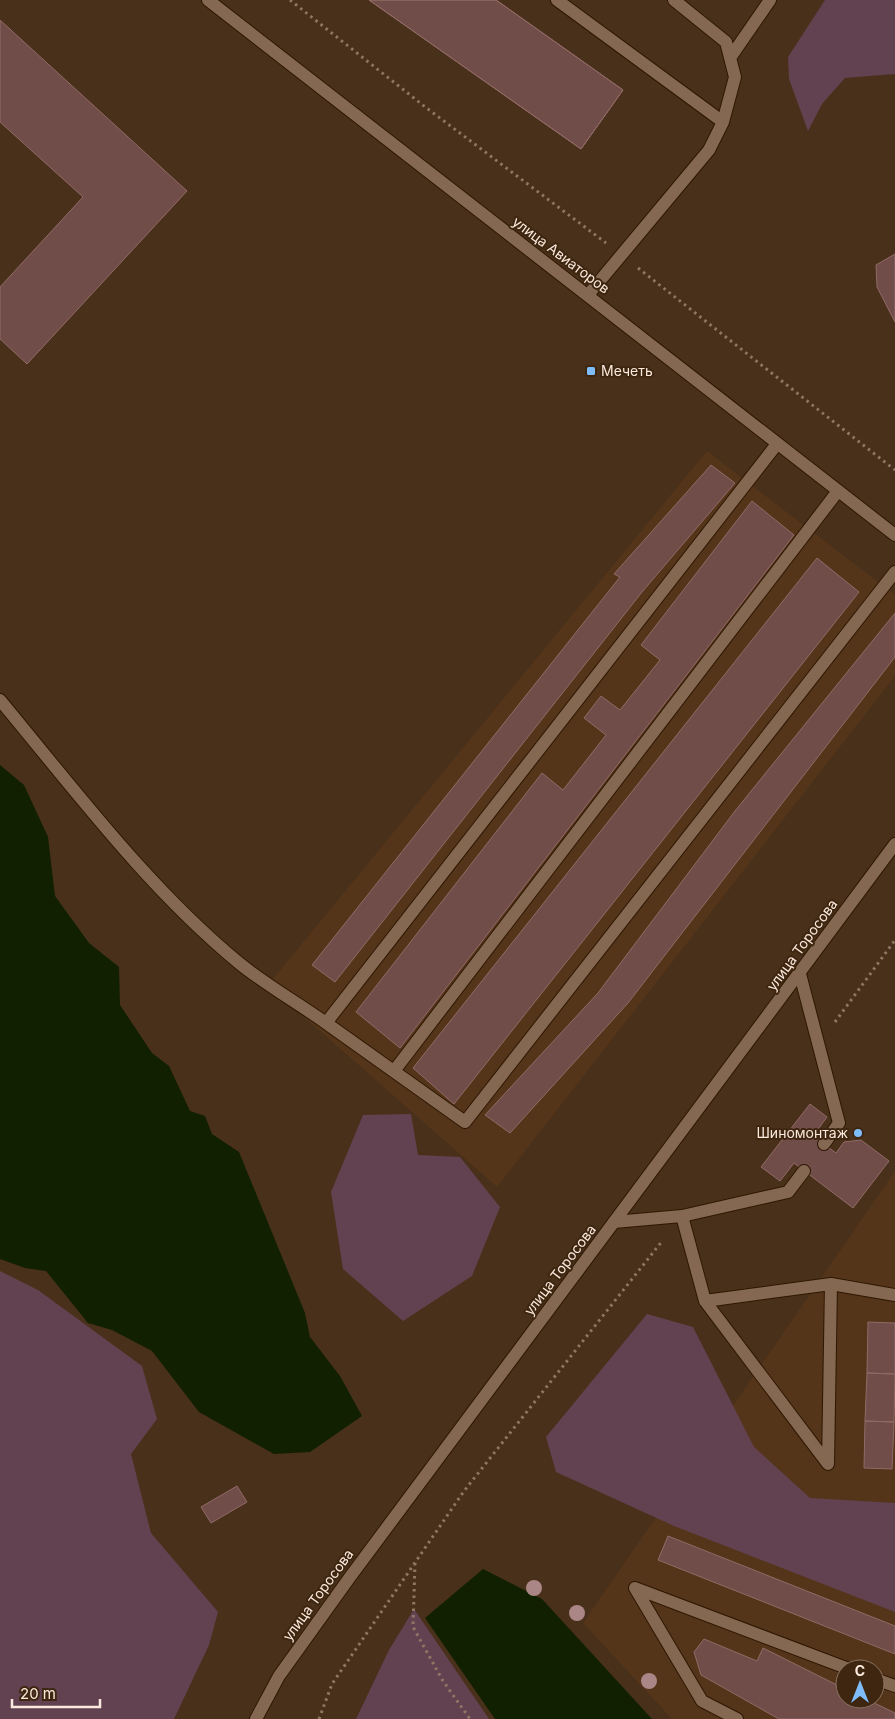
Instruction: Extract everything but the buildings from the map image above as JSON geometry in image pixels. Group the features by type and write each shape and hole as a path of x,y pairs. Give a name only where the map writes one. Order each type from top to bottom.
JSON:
{"street":[{"name":"улица Авиаторов","path":"208,0 509,235 588,294 895,535"},
{"path":"557,0 723,122"},
{"path":"588,294 709,150 723,122 735,77 726,42 674,0"},
{"path":"730,58 770,0"},
{"path":"326,1023 777,444"},
{"path":"394,1071 838,491"},
{"path":"0,700 98,818 173,902 240,963 465,1122 895,572"},
{"name":"улица Торосова","path":"256,1719 280,1676 306,1638 895,844"},
{"path":"800,974 820,1044 839,1123 824,1144"},
{"path":"614,1222 682,1216 788,1192 804,1171"},
{"path":"682,1216 705,1301 828,1464 831,1284"},
{"path":"705,1301 831,1284 895,1295"},
{"path":"737,1719 702,1701 635,1588 835,1664"}],"path":[{"path":"290,0 424,106 621,254 895,470"},
{"path":"820,1044 895,940"},
{"path":"319,1719 332,1684 464,1491 682,1216"},
{"path":"415,1562 413,1627 444,1681 470,1719"}],"shaded area":[{"path":"825,0 895,0 895,74 845,78 822,104 808,131 789,79 788,57"},
{"path":"707,451 895,595 895,676 497,1187 268,985"},
{"path":"0,765 24,785 48,837 55,896 89,943 119,967 120,1005 152,1053 169,1066 190,1111 205,1116 212,1134 239,1152 305,1313 310,1337 340,1376 362,1416 310,1452 274,1454 199,1412 152,1351 112,1330 88,1323 46,1271 25,1268 0,1259"},
{"path":"411,1114 418,1155 460,1157 500,1207 472,1276 403,1321 343,1269 331,1192 363,1115"},
{"path":"895,1171 895,1719 672,1719 583,1623"},
{"path":"0,1271 38,1290 142,1366 157,1419 131,1454 151,1533 218,1612 209,1645 174,1719 0,1719"},
{"path":"647,1314 693,1327 754,1447 810,1498 895,1503 895,1612 674,1526 556,1472 546,1437"},
{"path":"483,1569 542,1599 652,1719 495,1719 425,1618"},
{"path":"414,1609 489,1719 356,1719 389,1650"}],"place":[{"name":"Мечеть","path":"591,371"},
{"name":"Шиномонтаж","path":"858,1133"}]}
